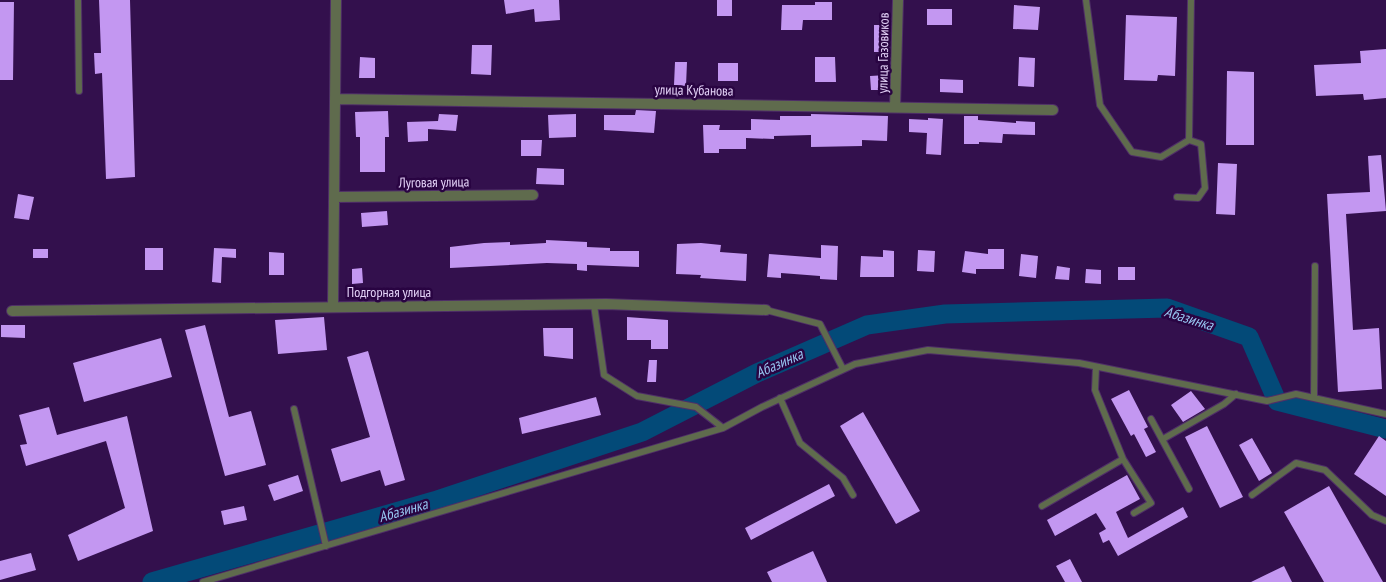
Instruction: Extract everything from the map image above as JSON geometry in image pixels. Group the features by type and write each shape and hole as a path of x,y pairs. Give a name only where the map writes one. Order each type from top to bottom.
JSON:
{"street":[{"path":"333,306 336,0"},
{"name":"улица Газовиков","path":"895,107 898,0"},
{"name":"улица Кубанова","path":"336,99 1053,110"},
{"name":"Луговая улица","path":"334,197 533,195"},
{"name":"Подгорная улица","path":"12,312 333,306 594,305 766,310"}],"lane":[{"path":"78,0 78,91"},
{"path":"1086,0 1100,105 1132,152 1161,157 1189,140 1201,144 1204,188 1198,198 1177,197"},
{"path":"1189,140 1191,0"},
{"path":"1314,397 1315,266"},
{"path":"594,305 604,375 637,396 696,407 723,428"},
{"path":"766,310 820,324 844,369"},
{"path":"204,582 723,428 780,398 855,364 928,350 1096,367 1267,401 1296,394 1386,414"},
{"path":"1096,367 1095,390 1123,458 1151,503 1134,513"},
{"path":"1163,439 1224,404 1236,394"},
{"path":"780,398 800,444 843,478 853,495"},
{"path":"294,409 326,546"},
{"path":"1151,419 1189,489"},
{"path":"1042,506 1123,458"},
{"path":"1252,496 1296,464 1324,470 1372,516 1386,521"}],"building":[{"path":"99,0 130,0 135,177 106,179 102,73 95,74 94,53 101,53"},
{"path":"504,0 559,0 560,20 535,22 534,9 506,14"},
{"path":"717,0 732,0 732,16 717,16"},
{"path":"0,2 14,2 13,80 0,80"},
{"path":"815,2 832,2 832,20 803,20 802,30 781,30 782,5 815,5"},
{"path":"1014,5 1040,7 1038,30 1013,29"},
{"path":"927,9 952,9 952,25 927,25"},
{"path":"1126,15 1177,17 1175,76 1158,75 1157,81 1124,80"},
{"path":"874,25 890,25 890,52 874,52"},
{"path":"472,45 492,45 491,75 471,74"},
{"path":"1386,49 1386,98 1364,100 1363,94 1316,96 1314,65 1361,63 1360,51"},
{"path":"360,57 375,58 375,78 359,78"},
{"path":"815,57 835,57 836,82 815,82"},
{"path":"1019,57 1035,58 1034,87 1018,86"},
{"path":"675,62 687,62 686,86 674,85"},
{"path":"718,63 738,63 738,81 718,81"},
{"path":"1227,71 1254,72 1254,145 1226,145"},
{"path":"887,75 887,90 871,90 870,76"},
{"path":"940,79 963,80 963,93 940,92"},
{"path":"636,110 656,111 654,133 604,130 604,115 635,115"},
{"path":"388,111 389,137 385,137 385,172 360,172 360,137 356,137 355,112"},
{"path":"439,114 458,115 456,131 428,129 428,141 408,142 407,122 438,121"},
{"path":"576,114 576,137 549,138 548,115"},
{"path":"811,114 888,116 887,141 862,140 862,146 811,147 811,135 774,136 774,139 746,138 746,149 719,149 719,153 704,153 703,125 720,125 719,130 751,130 751,119 780,120 780,116 811,116"},
{"path":"964,116 978,116 978,120 1016,123 1016,121 1035,122 1035,135 1003,134 1002,143 979,142 979,144 964,144"},
{"path":"928,118 943,119 941,155 926,154 927,133 909,132 909,119 928,120"},
{"path":"521,140 542,140 541,156 521,156"},
{"path":"1381,155 1386,211 1346,214 1353,330 1379,328 1382,389 1338,392 1327,194 1370,192 1368,156"},
{"path":"1218,163 1237,164 1235,215 1216,214"},
{"path":"537,168 564,169 564,185 536,184"},
{"path":"18,194 34,197 29,220 14,218"},
{"path":"387,211 388,225 362,227 361,213"},
{"path":"546,240 587,242 587,247 610,248 610,251 639,251 639,267 587,265 587,271 577,270 577,264 547,263 450,268 450,247 484,243 510,242 510,245 546,243"},
{"path":"701,243 721,245 720,252 747,254 746,281 700,278 701,275 676,274 677,244"},
{"path":"821,245 838,246 837,280 820,279 820,276 781,273 781,278 767,277 769,254 821,258"},
{"path":"145,248 163,248 163,270 145,270"},
{"path":"214,248 236,249 236,258 222,257 221,283 212,282"},
{"path":"33,249 48,249 48,258 33,258"},
{"path":"988,249 1004,249 1004,269 976,269 976,274 962,272 965,251 988,254"},
{"path":"883,250 894,251 894,277 860,277 861,256 883,257"},
{"path":"918,250 935,251 934,272 917,271"},
{"path":"269,252 284,253 284,275 269,275"},
{"path":"1021,254 1038,256 1036,278 1019,276"},
{"path":"1057,266 1070,268 1069,280 1055,279"},
{"path":"1118,267 1135,267 1135,280 1118,280"},
{"path":"362,268 363,283 352,284 352,269"},
{"path":"1086,269 1101,270 1101,284 1085,283"},
{"path":"324,317 327,350 278,354 275,320"},
{"path":"627,317 668,320 668,349 651,349 651,340 627,340"},
{"path":"1,325 25,325 25,338 1,337"},
{"path":"205,325 229,417 251,411 266,465 225,476 185,330"},
{"path":"543,328 573,328 573,359 544,356"},
{"path":"161,338 172,377 84,402 73,363"},
{"path":"368,351 405,480 385,486 380,470 341,482 331,449 370,437 347,357"},
{"path":"649,360 657,360 656,382 647,382"},
{"path":"1129,390 1148,427 1144,429 1156,452 1146,457 1134,434 1131,436 1111,399"},
{"path":"1191,391 1205,409 1183,422 1171,405"},
{"path":"596,397 601,415 522,434 519,418"},
{"path":"49,407 57,435 127,416 153,531 78,561 68,535 125,508 106,441 26,466 20,445 27,444 19,415"},
{"path":"863,412 920,511 896,524 840,426"},
{"path":"1207,426 1243,497 1220,508 1185,437"},
{"path":"1379,436 1386,441 1386,496 1354,474"},
{"path":"1252,438 1272,473 1259,481 1239,445"},
{"path":"298,475 303,491 274,501 268,485"},
{"path":"1127,475 1140,499 1116,512 1128,538 1183,507 1188,517 1118,556 1109,540 1103,543 1099,533 1106,529 1096,513 1055,536 1047,520"},
{"path":"829,484 835,496 751,540 745,528"},
{"path":"1329,486 1383,582 1324,582 1284,512"},
{"path":"244,506 247,520 224,525 221,511"},
{"path":"813,551 827,582 772,582 767,572"},
{"path":"31,553 36,570 0,580 0,561"},
{"path":"1070,559 1082,582 1065,582 1056,566"},
{"path":"1284,566 1292,582 1251,582"}],"waterway":[{"name":"Абазинка","path":"152,582 434,501 642,432 757,373 867,325 945,314 1167,308 1249,337 1277,401 1386,429"}]}
